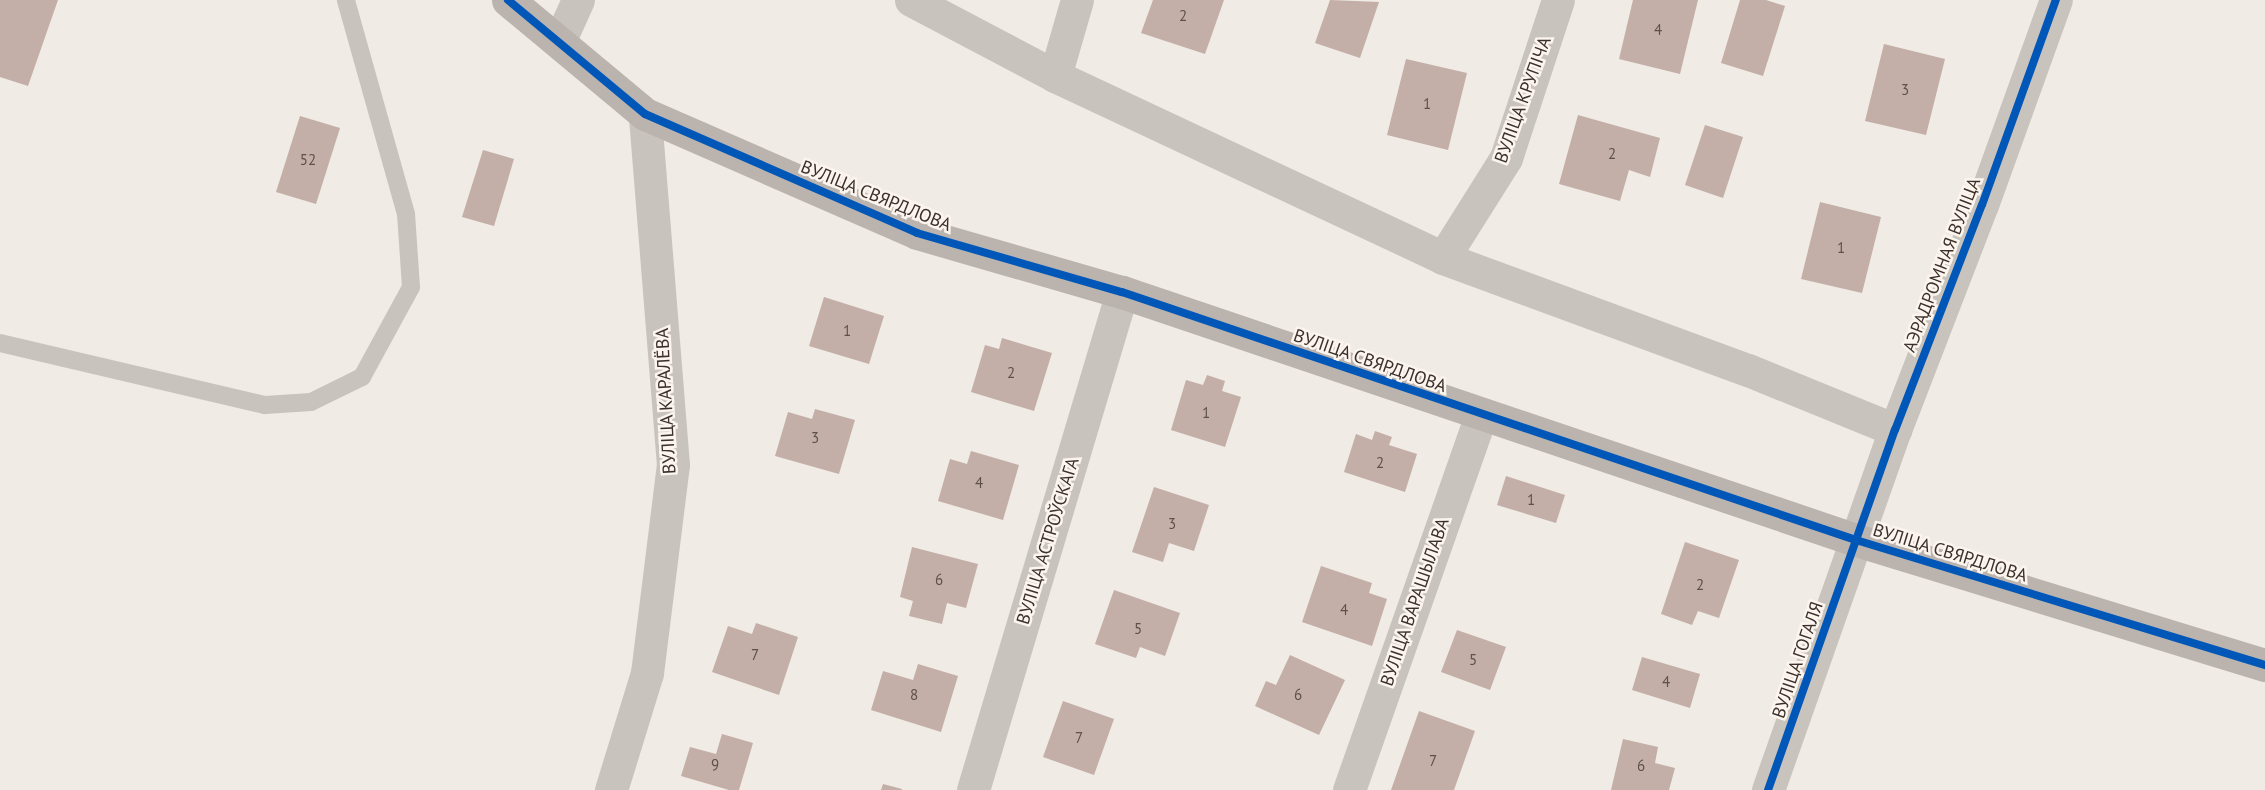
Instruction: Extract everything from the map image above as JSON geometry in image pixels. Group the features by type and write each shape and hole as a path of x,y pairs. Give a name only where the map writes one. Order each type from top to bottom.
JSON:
{"street":[{"name":"ВУЛІЦА СВЯРДЛОВА","path":"508,0 645,114 917,233 1122,292 1856,540 2265,665"},
{"path":"559,42 578,0"},
{"path":"911,0 1055,76 1443,258 1716,358 1895,430"},
{"path":"1055,76 1077,0"},
{"name":"ВУЛІЦА КРУПІЧА","path":"1443,258 1506,158 1558,0"},
{"name":"АЭРАДРОМНАЯ ВУЛІЦА","path":"1856,540 1895,430 1982,205 2056,0"},
{"name":"ВУЛІЦА КАРАЛЁВА","path":"611,790 647,673 673,465 645,114"},
{"name":"ВУЛІЦА АСТРОЎСКАГА","path":"973,790 1122,292"},
{"name":"ВУЛІЦА ВАРАШЫЛАВА","path":"1349,790 1482,415"},
{"name":"ВУЛІЦА ГОГАЛЯ","path":"1768,790 1856,540"}],"lane":[{"path":"0,343 265,405 311,402 362,377 411,287 406,214 346,0"}],"building":[{"path":"0,0 58,0 28,86 0,77"},
{"path":"1153,0 1224,0 1205,54 1141,33"},
{"path":"1330,0 1379,2 1360,58 1315,43"},
{"path":"1633,0 1698,0 1680,74 1619,59"},
{"path":"1740,0 1766,0 1785,6 1763,76 1721,63"},
{"path":"1884,44 1945,59 1926,135 1865,121"},
{"path":"1406,59 1467,73 1448,150 1387,135"},
{"path":"1578,115 1660,138 1650,177 1629,170 1620,201 1559,184"},
{"path":"300,116 340,128 316,204 276,192"},
{"path":"1705,125 1743,137 1723,198 1685,185"},
{"path":"483,150 514,159 494,226 462,217"},
{"path":"1820,202 1881,217 1862,293 1801,279"},
{"path":"824,297 884,316 869,364 809,346"},
{"path":"1002,338 1052,353 1034,411 971,392 985,345 999,349"},
{"path":"1207,375 1225,381 1222,391 1241,397 1225,447 1171,430 1186,380 1203,385"},
{"path":"815,409 855,420 839,474 775,456 788,412 812,419"},
{"path":"1375,431 1392,437 1389,445 1417,454 1405,492 1344,472 1356,434 1372,440"},
{"path":"971,451 1019,465 1003,520 938,501 950,459 967,464"},
{"path":"1506,476 1565,495 1556,523 1497,505"},
{"path":"1154,487 1209,505 1194,551 1169,543 1163,562 1132,552"},
{"path":"1685,542 1739,560 1719,618 1698,611 1692,625 1661,614"},
{"path":"912,547 978,564 966,608 947,603 942,624 909,616 913,601 900,597"},
{"path":"1321,566 1372,583 1369,593 1387,599 1372,646 1302,622"},
{"path":"1114,590 1180,613 1165,656 1140,647 1136,658 1095,644"},
{"path":"756,623 798,637 779,695 712,672 728,626 752,634"},
{"path":"1457,630 1506,647 1490,690 1441,672"},
{"path":"1290,655 1345,680 1319,735 1255,706 1266,681 1276,685"},
{"path":"1642,657 1700,674 1690,708 1632,690"},
{"path":"918,664 958,676 941,732 871,710 883,671 913,680"},
{"path":"1063,701 1114,719 1094,775 1043,757"},
{"path":"1419,711 1475,731 1454,790 1391,790"},
{"path":"722,734 753,743 739,790 729,790 681,776 690,747 716,754"},
{"path":"1623,739 1658,747 1655,763 1675,768 1669,790 1611,790"},
{"path":"883,784 902,789 902,790 881,790"}],"cycle path":[{"path":"508,0 645,114 917,233 1122,292 1856,540 2265,665"},
{"path":"1768,790 1895,430 1982,205 2056,0"}]}
